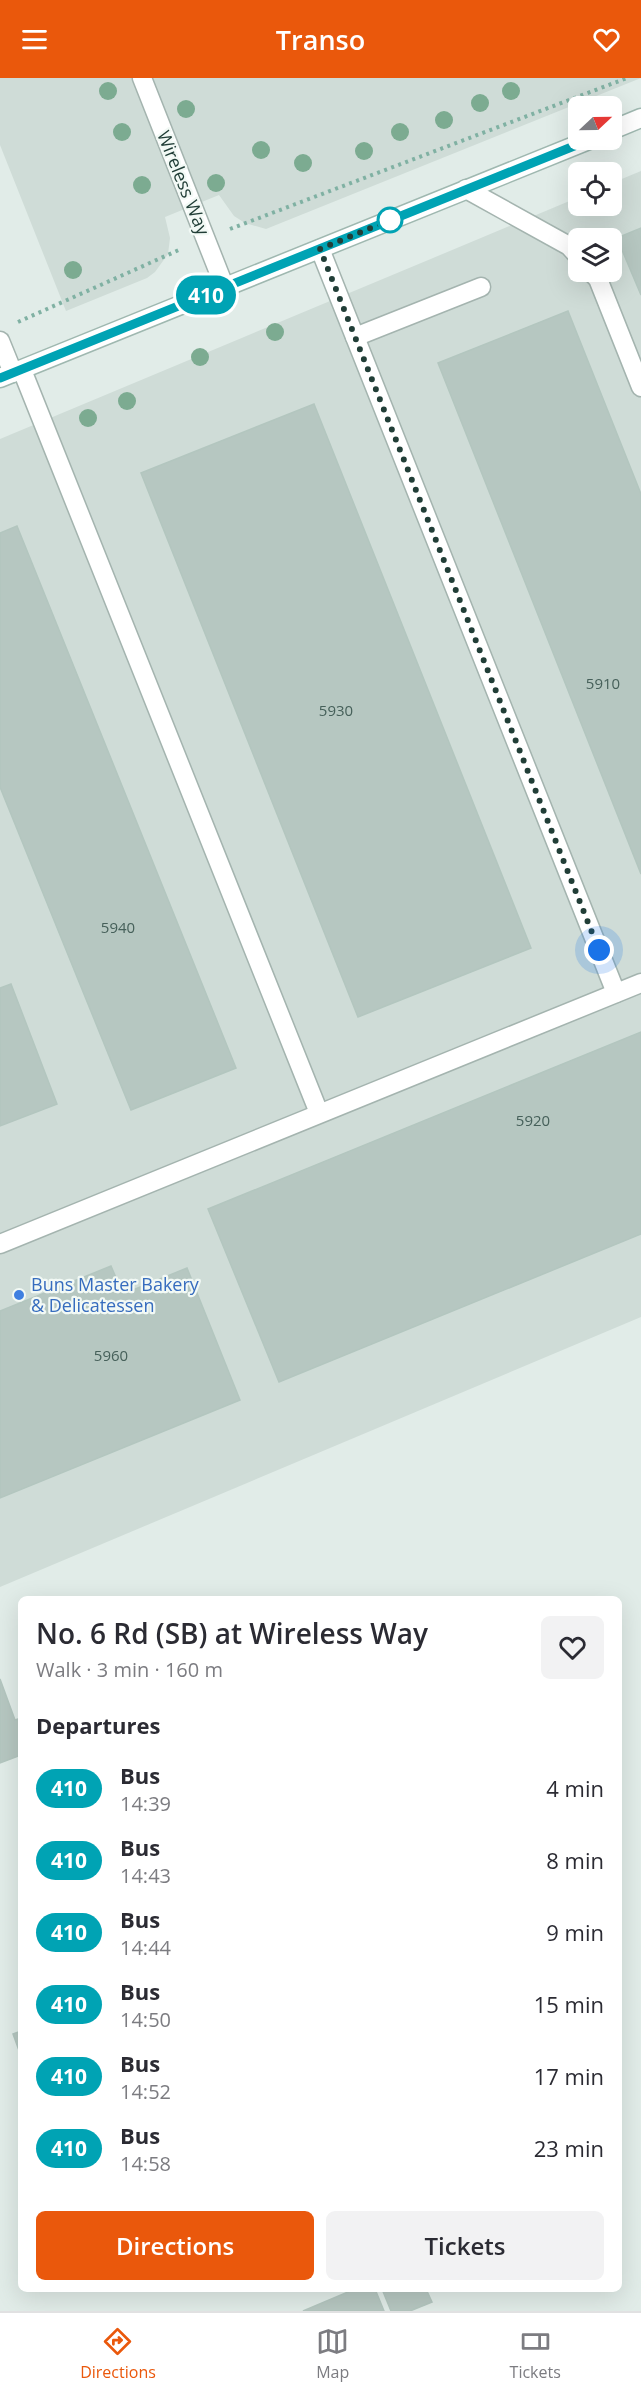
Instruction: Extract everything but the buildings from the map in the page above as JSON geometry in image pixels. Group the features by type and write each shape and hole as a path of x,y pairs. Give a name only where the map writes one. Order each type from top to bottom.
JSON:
{"main road":[{"name":"Wireless Way","path":"142,78 225,288"},
{"path":"622,126 641,118"},
{"path":"12,374 568,148"},
{"path":"466,189 568,245"},
{"path":"320,249 616,993"},
{"path":"599,282 641,387"},
{"path":"355,338 481,287"},
{"path":"5,333 12,374 319,1113"},
{"path":"0,1244 641,983"}],"path":[{"path":"245,223 627,78"},
{"path":"5,333 168,254"}],"shaded area":[{"path":"0,78 641,78 596,96 568,96 568,107 266,229 245,223 234,216 219,195 165,217 170,238 168,254 155,272 147,278 66,311 0,145"},
{"path":"641,171 641,1317 0,1587 0,439 568,202 568,216 622,216 622,179"}],"bus line":[{"name":"410","path":"0,378 568,149"}],"place":[{"name":"Buns Master Bakery & Delicatessen","path":"19,1295"}],"route":[{"path":"390,220 320,249 599,950"}]}
